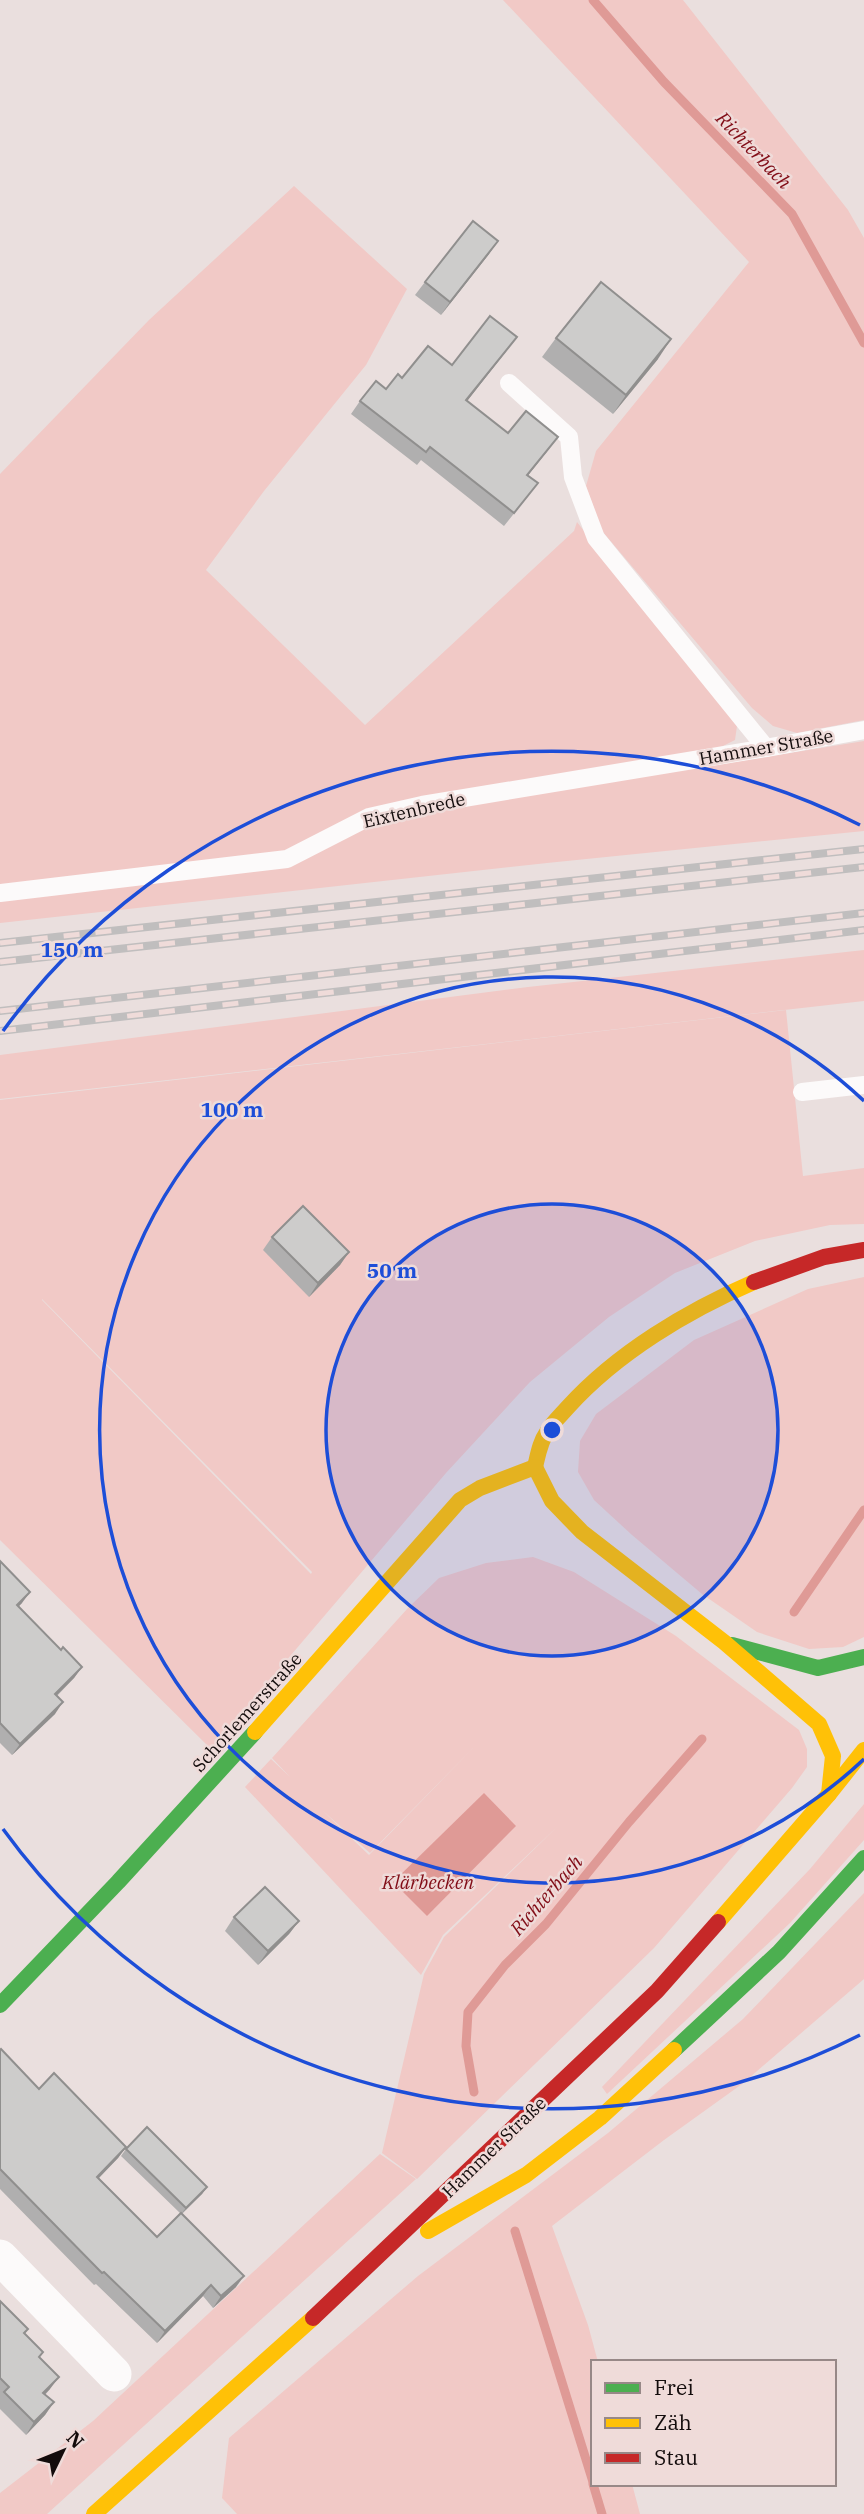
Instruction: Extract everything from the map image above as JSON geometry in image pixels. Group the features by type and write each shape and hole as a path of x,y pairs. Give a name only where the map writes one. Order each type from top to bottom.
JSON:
{"main road":[{"path":"829,1794 833,1756 819,1724 724,1643 582,1532 552,1501 535,1467 539,1447 549,1429 584,1392 637,1348 692,1311 792,1266 864,1250"},
{"name":"Schorlemerstraße","path":"0,2005 116,1886 357,1619 460,1500 480,1488 535,1467"},
{"path":"724,1643 818,1668 864,1657"},
{"name":"Hammer Straße","path":"94,2514 113,2507 375,2262 657,1991 829,1794 864,1750"},
{"path":"375,2262 526,2175 600,2118 779,1952 864,1858"}],"street":[{"path":"0,2257 114,2374"}],"lane":[{"path":"509,383 569,437 573,477 596,538 766,748"},
{"name":"Hammer Straße","path":"668,763 864,730"},
{"name":"Eixtenbrede","path":"0,893 287,859 369,817 422,805 668,763"},
{"path":"802,1093 864,1085"}],"shaded area":[{"path":"503,0 683,0 848,210 864,238 864,720 797,733 773,726 752,708 602,531 586,486 596,451 749,262"},
{"path":"294,186 407,289 366,365 264,491 206,570 365,725 574,531 577,522 737,726 735,740 715,750 367,810 283,852 0,886 0,474 149,320"},
{"path":"864,741 864,831 0,923 0,901 289,864 369,825 423,812"},
{"path":"864,950 864,1001 0,1099 0,1055 528,987"},
{"path":"786,1010 803,1176 864,1168 864,1224 830,1225 755,1241 675,1273 609,1317 530,1382 446,1473 211,1749 0,1540 0,1100","holes":["42,1299 312,1572 311,1574"]},
{"path":"864,1277 864,1637 843,1647 809,1649 757,1632 702,1594 632,1535 594,1500 578,1472 580,1441 596,1414 694,1340 808,1289"},
{"path":"533,1557 574,1572 676,1636 799,1730 807,1749 807,1767 792,1788 654,1948 417,2179 382,2153 424,1974 444,1937 558,1826 443,1935 421,1975 245,1787 271,1759 290,1777 272,1758 408,1608 439,1578 486,1563","holes":["477,1744 369,1855 322,1810 370,1853"]},
{"path":"864,1804 864,1840 790,1923 607,2094 602,2087 810,1869"},
{"path":"864,1893 864,1979 742,2084 552,2226 588,2325 597,2360 591,2360 591,2486 633,2486 640,2514 237,2514 222,2498 229,2438 418,2276 608,2133 743,2019"},
{"path":"380,2154 416,2179 47,2514 0,2514 0,2493 93,2421"}],"water":[{"name":"Klärbecken","path":"484,1793 516,1826 427,1916 393,1882"}],"building":[{"path":"473,221 498,241 450,302 425,282"},
{"path":"601,282 671,339 626,395 556,338"},
{"path":"490,316 517,337 466,400 508,433 526,411 558,437 527,475 538,483 514,513 430,447 426,452 360,401 376,381 386,389 398,374 402,378 428,346 452,365"},
{"path":"303,1206 349,1252 318,1283 272,1237"},
{"path":"0,1561 30,1592 17,1605 61,1650 63,1647 82,1667 55,1694 63,1702 20,1744 0,1723"},
{"path":"265,1887 299,1921 268,1951 234,1917"},
{"path":"1,2049 39,2089 54,2073 126,2147 97,2177 157,2237 181,2213 244,2276 221,2296 211,2285 165,2331 102,2273 0,2169"},
{"path":"147,2127 207,2187 186,2208 126,2149"},
{"path":"0,2301 28,2329 24,2333 43,2352 39,2357 59,2377 43,2393 54,2402 34,2422 4,2392 9,2387 0,2378"}],"waterway":[{"name":"Richterbach","path":"593,0 664,82 792,214 864,343"},
{"name":"Richterbach","path":"794,1612 864,1510"},
{"name":"Richterbach","path":"474,2092 466,2046 468,2012 505,1965 546,1924 629,1822 702,1739"},
{"name":"Richterbach","path":"515,2231 591,2476"},
{"name":"Richterbach","path":"594,2486 602,2514"}],"railway":[{"path":"0,943 864,849"},
{"path":"0,962 864,867"},
{"path":"0,1011 864,913"},
{"path":"0,1031 864,930"}],"traffic: fast":[{"path":"732,1645 818,1668 864,1657"},
{"path":"0,2005 118,1882 255,1732"},
{"path":"674,2050 779,1952 864,1858"}],"traffic: slow":[{"path":"535,1467 543,1440 551,1425 608,1369 679,1320 754,1282"},
{"path":"535,1467 552,1501 582,1532 724,1642 819,1724 833,1756 829,1794"},
{"path":"255,1732 460,1500 480,1488 535,1467"},
{"path":"718,1922 864,1750"},
{"path":"428,2231 526,2175 600,2118 674,2050"},
{"path":"94,2514 313,2318"}],"traffic: jam":[{"path":"754,1282 824,1257 864,1250"},
{"path":"313,2318 657,1991 718,1922"}]}
